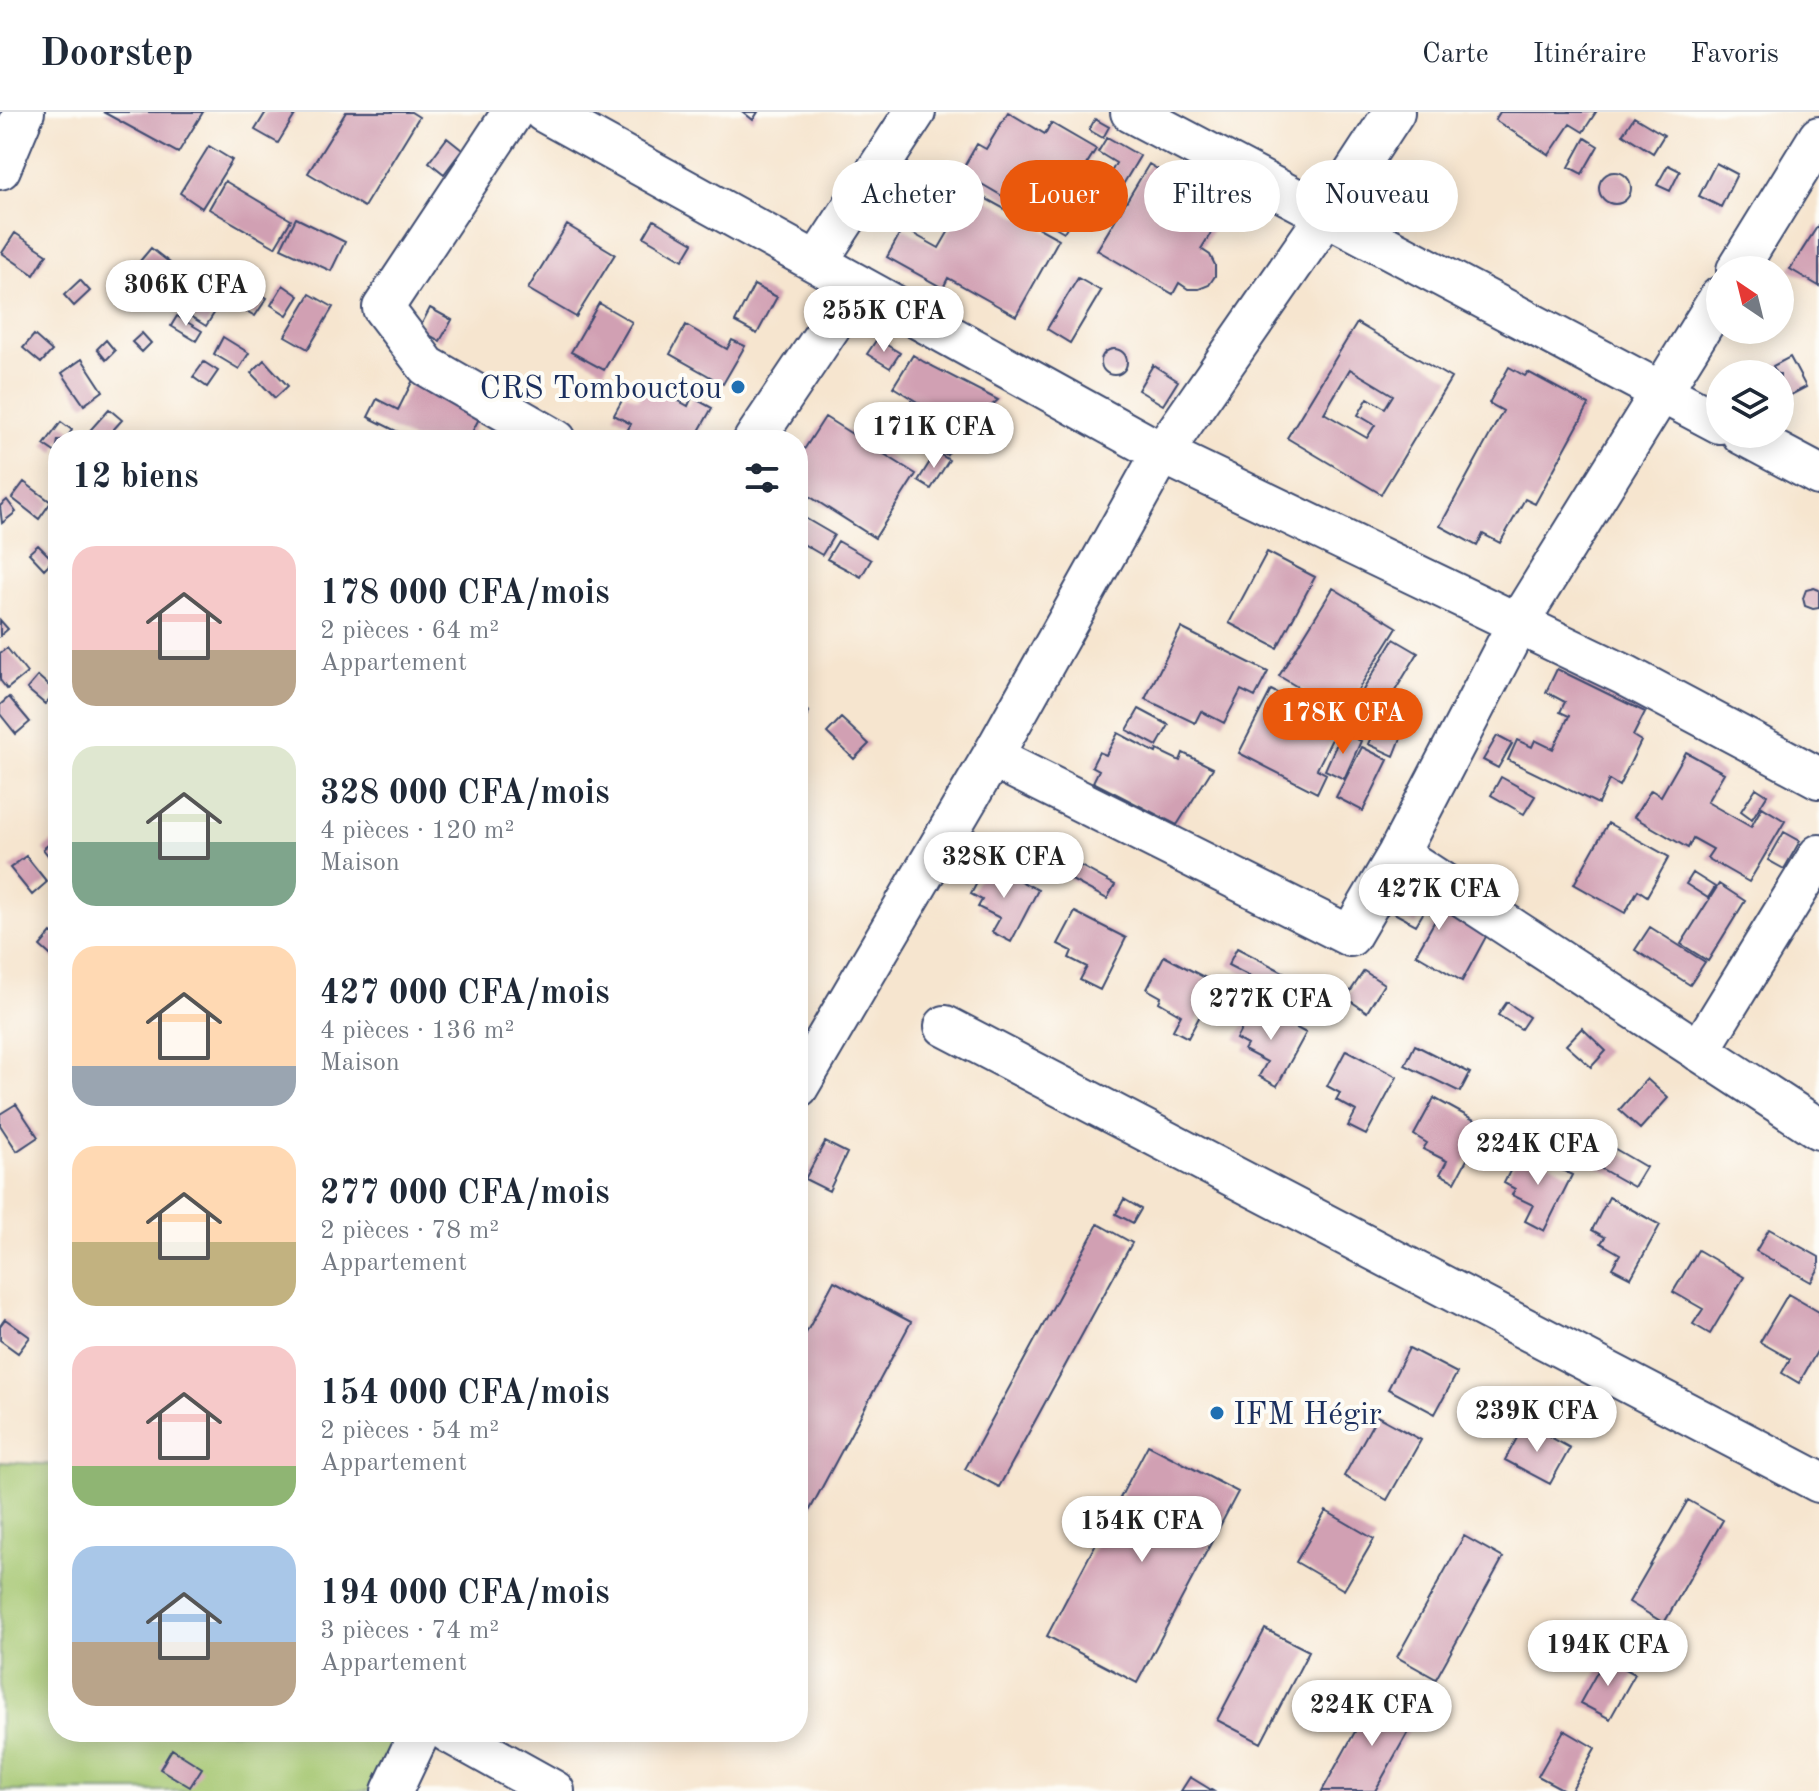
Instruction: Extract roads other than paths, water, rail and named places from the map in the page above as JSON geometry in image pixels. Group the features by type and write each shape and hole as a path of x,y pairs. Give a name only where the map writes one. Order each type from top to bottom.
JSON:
{"street":[{"path":"0,169 24,112"},
{"path":"513,112 383,308 427,366 539,430"},
{"path":"544,112 1162,453 1625,675 1819,778"},
{"path":"817,262 915,112"},
{"path":"1131,112 1296,200"},
{"path":"1363,160 1394,112"},
{"path":"1746,256 1819,137"},
{"path":"808,1070 992,757 1162,453 1315,232"},
{"path":"1356,232 1706,416"},
{"path":"761,430 858,285"},
{"path":"992,757 1350,936 1398,854 1518,623 1706,320"},
{"path":"1768,448 1819,475"},
{"path":"1398,854 1819,1129"},
{"path":"1699,1051 1819,855"},
{"path":"945,1026 1819,1482"},
{"path":"392,1791 415,1742"},
{"path":"466,1742 554,1791"}],"place":[{"name":"CRS Tombouctou","path":"738,387"},
{"name":"IFM Hégir","path":"1217,1413"}]}
